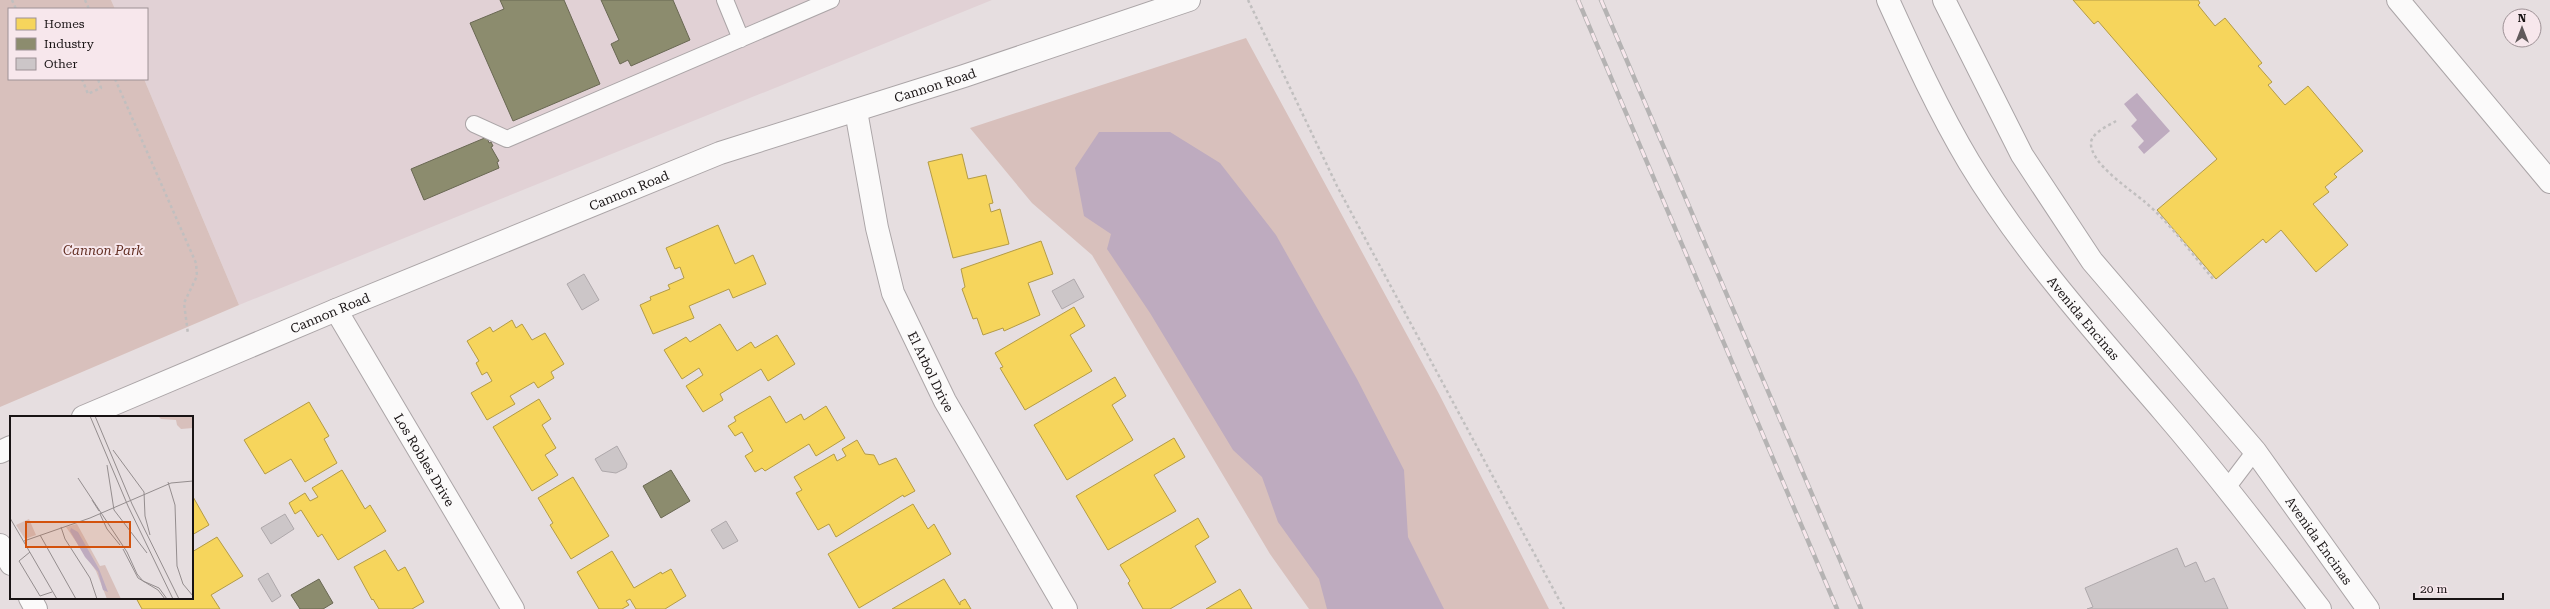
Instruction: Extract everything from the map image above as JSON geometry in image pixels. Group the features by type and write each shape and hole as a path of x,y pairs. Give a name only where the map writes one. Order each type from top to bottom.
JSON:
{"main road":[{"name":"Cannon Road","path":"85,416 336,310 720,153 856,110 1189,0"},
{"name":"Avenida Encinas","path":"1888,0 1928,87 1969,162 2024,244 2082,319 2227,488 2320,609"},
{"name":"Avenida Encinas","path":"1944,0 2022,154 2092,261 2255,451 2368,609"},
{"path":"2398,0 2550,182"},
{"name":"El Arbol Drive","path":"856,110 877,228 893,293 945,401 1066,609"},
{"name":"Los Robles Drive","path":"336,310 513,609"},
{"path":"0,452 10,447"},
{"path":"0,545 10,562"},
{"path":"31,599 36,609"}],"lane":[{"path":"725,0 741,39"},
{"path":"474,124 507,139 831,0"},
{"path":"2227,488 2255,451"}],"path":[{"path":"1248,0 1337,186 1564,609"},
{"path":"82,80 88,94 101,88 98,80"},
{"path":"115,80 196,263 197,276 184,303 188,334"},
{"path":"2116,121 2096,134 2091,142 2093,153 2106,170 2150,206 2214,280"}],"shaded area":[{"path":"111,0 992,0 239,305 144,80 148,80 148,8 115,8"},
{"path":"2137,93 2170,131 2144,154 2138,147 2144,141 2131,126 2137,120 2124,104"},
{"path":"1099,132 1170,132 1220,163 1276,235 1357,379 1404,470 1408,537 1444,609 1327,609 1319,579 1278,522 1262,477 1233,450 1150,313 1107,249 1111,234 1084,216 1075,168"}],"green space":[{"name":"Cannon Park","path":"0,0 111,0 115,8 8,8 8,80 144,80 239,305 0,407"},
{"path":"1246,38 1439,394 1549,609 1309,609 1270,554 1092,255 1032,203 970,128"}],"building: Homes":[{"path":"2073,0 2198,0 2200,3 2198,5 2215,26 2225,18 2262,63 2258,66 2272,82 2268,85 2285,105 2308,86 2363,151 2334,174 2337,177 2325,187 2329,192 2313,204 2348,245 2316,272 2281,230 2266,243 2263,239 2216,279 2157,210 2217,159 2098,21 2094,24"},
{"path":"962,154 968,179 986,175 993,203 989,204 991,212 1000,209 1009,244 953,258 928,162"},
{"path":"718,225 735,264 753,255 766,284 733,298 729,289 689,306 694,318 653,334 640,305 651,300 650,297 670,289 668,285 684,278 680,267 675,269 666,248"},
{"path":"1041,241 1053,274 1028,283 1040,315 1004,331 1003,328 983,335 977,318 973,319 962,289 965,287 961,269"},
{"path":"1074,307 1085,326 1070,335 1092,371 1025,410 1000,368 1003,367 995,353"},
{"path":"512,320 516,328 522,324 532,340 545,333 564,364 551,372 554,378 538,388 534,382 510,396 515,404 487,420 471,393 492,381 487,372 482,375 476,363 479,361 467,341 490,327 493,332"},
{"path":"720,324 737,351 751,342 755,348 777,335 795,364 768,381 761,369 720,394 723,400 703,412 686,386 703,375 699,368 682,379 664,350 686,337 690,342"},
{"path":"1115,377 1126,396 1112,405 1133,440 1067,480 1034,425"},
{"path":"770,396 786,423 801,414 804,420 826,406 845,438 816,456 809,444 765,471 762,468 755,472 745,456 753,451 742,432 735,436 728,426 736,421 734,417"},
{"path":"539,399 551,419 542,425 556,448 545,455 558,475 532,491 493,427"},
{"path":"309,402 329,436 324,439 337,463 305,482 291,459 265,474 244,440"},
{"path":"1174,438 1185,457 1154,475 1176,511 1108,550 1076,496"},
{"path":"857,440 865,454 874,455 879,465 896,458 915,491 904,497 903,495 836,537 829,524 818,530 796,493 802,490 794,477 834,454 837,461 846,456 842,449"},
{"path":"342,470 365,509 370,505 386,531 338,560 322,534 318,537 301,510 295,514 289,503 305,493 310,501 318,497 312,488"},
{"path":"573,477 609,536 571,559 550,525 553,523 538,498"},
{"path":"193,497 209,525 193,534"},
{"path":"913,504 928,529 934,524 951,554 859,608 828,554"},
{"path":"1198,518 1209,537 1195,546 1216,582 1170,609 1143,609 1128,583 1130,581 1120,565"},
{"path":"217,537 243,576 211,595 220,609 142,609 137,599 193,599 193,551"},
{"path":"385,550 398,571 405,567 424,602 412,609 379,609 373,599 372,600 354,567"},
{"path":"612,551 634,588 661,572 662,574 671,569 686,596 665,609 636,609 630,599 626,601 629,605 622,609 599,609 577,572"},
{"path":"944,579 960,605 960,602 965,599 971,609 892,609"},
{"path":"1240,589 1252,609 1206,609"}],"building: Industry":[{"path":"500,0 564,0 600,84 513,121 470,23 504,9"},
{"path":"601,0 673,0 690,40 631,66 628,60 620,64 611,44 619,40"},
{"path":"487,137 489,143 491,142 493,146 491,147 499,161 497,162 499,168 424,200 411,169"},
{"path":"671,470 690,501 661,518 643,486"},
{"path":"319,579 333,603 323,609 300,609 291,595"}],"building: Other":[{"path":"584,274 599,300 582,310 567,284"},
{"path":"1074,279 1084,297 1062,309 1052,291"},
{"path":"617,446 627,464 626,468 616,473 602,471 595,459"},
{"path":"285,514 294,529 271,544 261,528"},
{"path":"726,521 738,541 723,549 711,530"},
{"path":"2177,548 2185,567 2196,562 2205,582 2214,578 2228,609 2087,609 2093,607 2085,588"},
{"path":"268,573 281,596 272,602 258,579"}],"railway":[{"path":"1578,0 1837,609"},
{"path":"1601,0 1861,609"}]}
